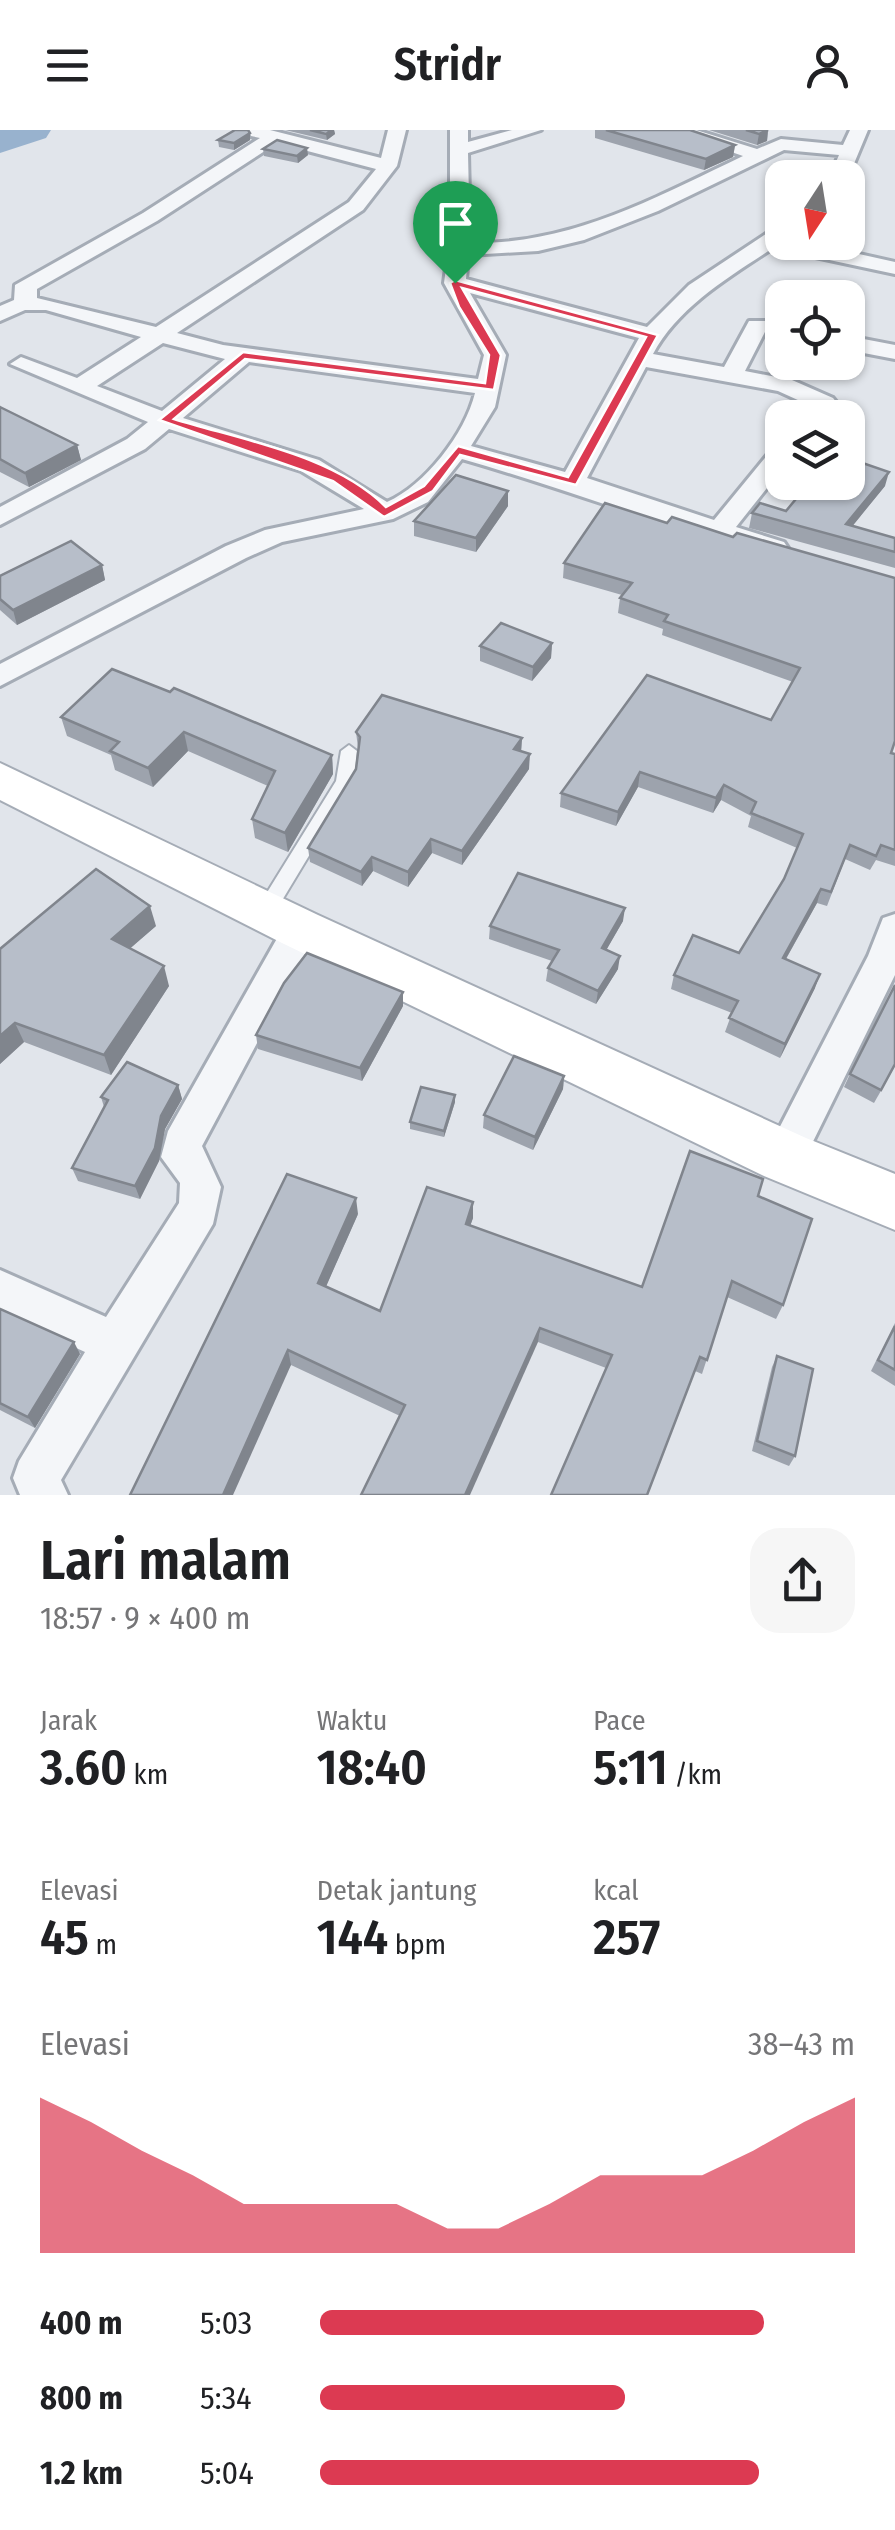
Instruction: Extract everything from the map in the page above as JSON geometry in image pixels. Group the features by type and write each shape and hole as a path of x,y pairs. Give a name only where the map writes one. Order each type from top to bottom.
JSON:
{"street":[{"path":"248,130 388,166"},
{"path":"80,387 356,206 388,166 397,130"},
{"path":"0,676 261,541 384,513 429,489 458,450 490,388 495,355 464,307 455,283 460,140 532,130"},
{"path":"677,130 759,155"},
{"path":"846,160 859,130"},
{"path":"22,304 29,294 22,289 150,217 274,137"},
{"path":"459,249 502,251 578,236 780,144 850,151"},
{"path":"572,482 652,335 697,290 765,244"},
{"path":"864,260 895,268"},
{"path":"455,283 652,335"},
{"path":"0,314 22,304 47,304 243,356 490,388"},
{"path":"732,376 757,326"},
{"path":"865,346 895,352"},
{"path":"0,518 80,478 165,420 243,356"},
{"path":"641,359 784,385 818,400"},
{"path":"22,364 165,420 281,456 337,479 369,498 384,513"},
{"path":"784,385 786,380"},
{"path":"458,450 806,556"},
{"path":"718,532 765,474"},
{"path":"0,780 282,920 785,1157 895,1202"},
{"path":"44,1495 36,1478 198,1210 202,1188 198,1174 181,1158 182,1144 282,920"},
{"path":"785,1157 886,957 895,928"},
{"path":"0,1291 116,1343"}],"lane":[{"path":"282,920 345,780 349,751"}],"building":[{"path":"235,130 250,133 234,143 218,140"},
{"path":"606,130 690,130 735,145 706,159"},
{"path":"277,140 307,148 297,156 263,149"},
{"path":"0,407 77,445 25,473 0,459"},
{"path":"865,464 889,472 846,524 895,538 895,552 752,513 760,503 786,511 795,500 865,500"},
{"path":"456,475 508,491 476,538 414,521"},
{"path":"605,503 667,523 672,517 733,537 737,533 895,578 895,741 891,753 895,754 895,850 881,845 876,856 850,845 831,892 821,889 783,958 820,974 785,1044 729,1018 738,1001 674,975 693,935 739,953 784,879 803,834 751,813 756,802 724,785 716,798 640,772 618,812 561,793 647,675 771,720 800,668 664,621 668,615 620,598 632,583 564,563"},
{"path":"71,541 102,565 13,610 0,599 0,576"},
{"path":"501,623 552,643 533,667 480,646"},
{"path":"112,669 170,692 174,688 332,755 285,833 252,819 275,771 184,732 148,768 110,751 119,742 61,717"},
{"path":"382,695 522,738 514,749 530,754 462,851 431,839 408,872 372,857 361,872 308,848 356,769 360,737 356,732"},
{"path":"96,869 150,906 112,939 164,966 104,1055 15,1023 0,1036 0,949"},
{"path":"518,873 625,908 602,948 620,956 598,991 548,968 559,950 490,926"},
{"path":"307,953 403,992 360,1068 256,1035 284,983"},
{"path":"895,985 895,1064 881,1090 850,1074"},
{"path":"514,1056 564,1076 535,1137 484,1115"},
{"path":"127,1062 178,1085 161,1116 155,1148 135,1186 72,1168 108,1100 101,1097"},
{"path":"421,1087 455,1095 444,1131 410,1122"},
{"path":"690,1151 763,1179 758,1196 812,1219 783,1305 732,1281 707,1360 700,1357 647,1495 551,1495 612,1355 540,1328 465,1495 361,1495 405,1405 288,1350 223,1495 130,1495 287,1174 356,1198 318,1283 380,1311 427,1187 473,1202 466,1224 642,1287"},
{"path":"0,1309 74,1342 28,1417 0,1403"},
{"path":"895,1326 895,1370 878,1360"},
{"path":"777,1356 813,1369 795,1456 757,1441"}],"waterway":[{"path":"0,141 32,130"}],"route":[{"path":"455,283 652,335 572,482 458,450 429,489 403,507 384,513 354,487 337,479 281,456 165,420 243,356 490,388 495,355 492,345 464,307 455,283"}]}
